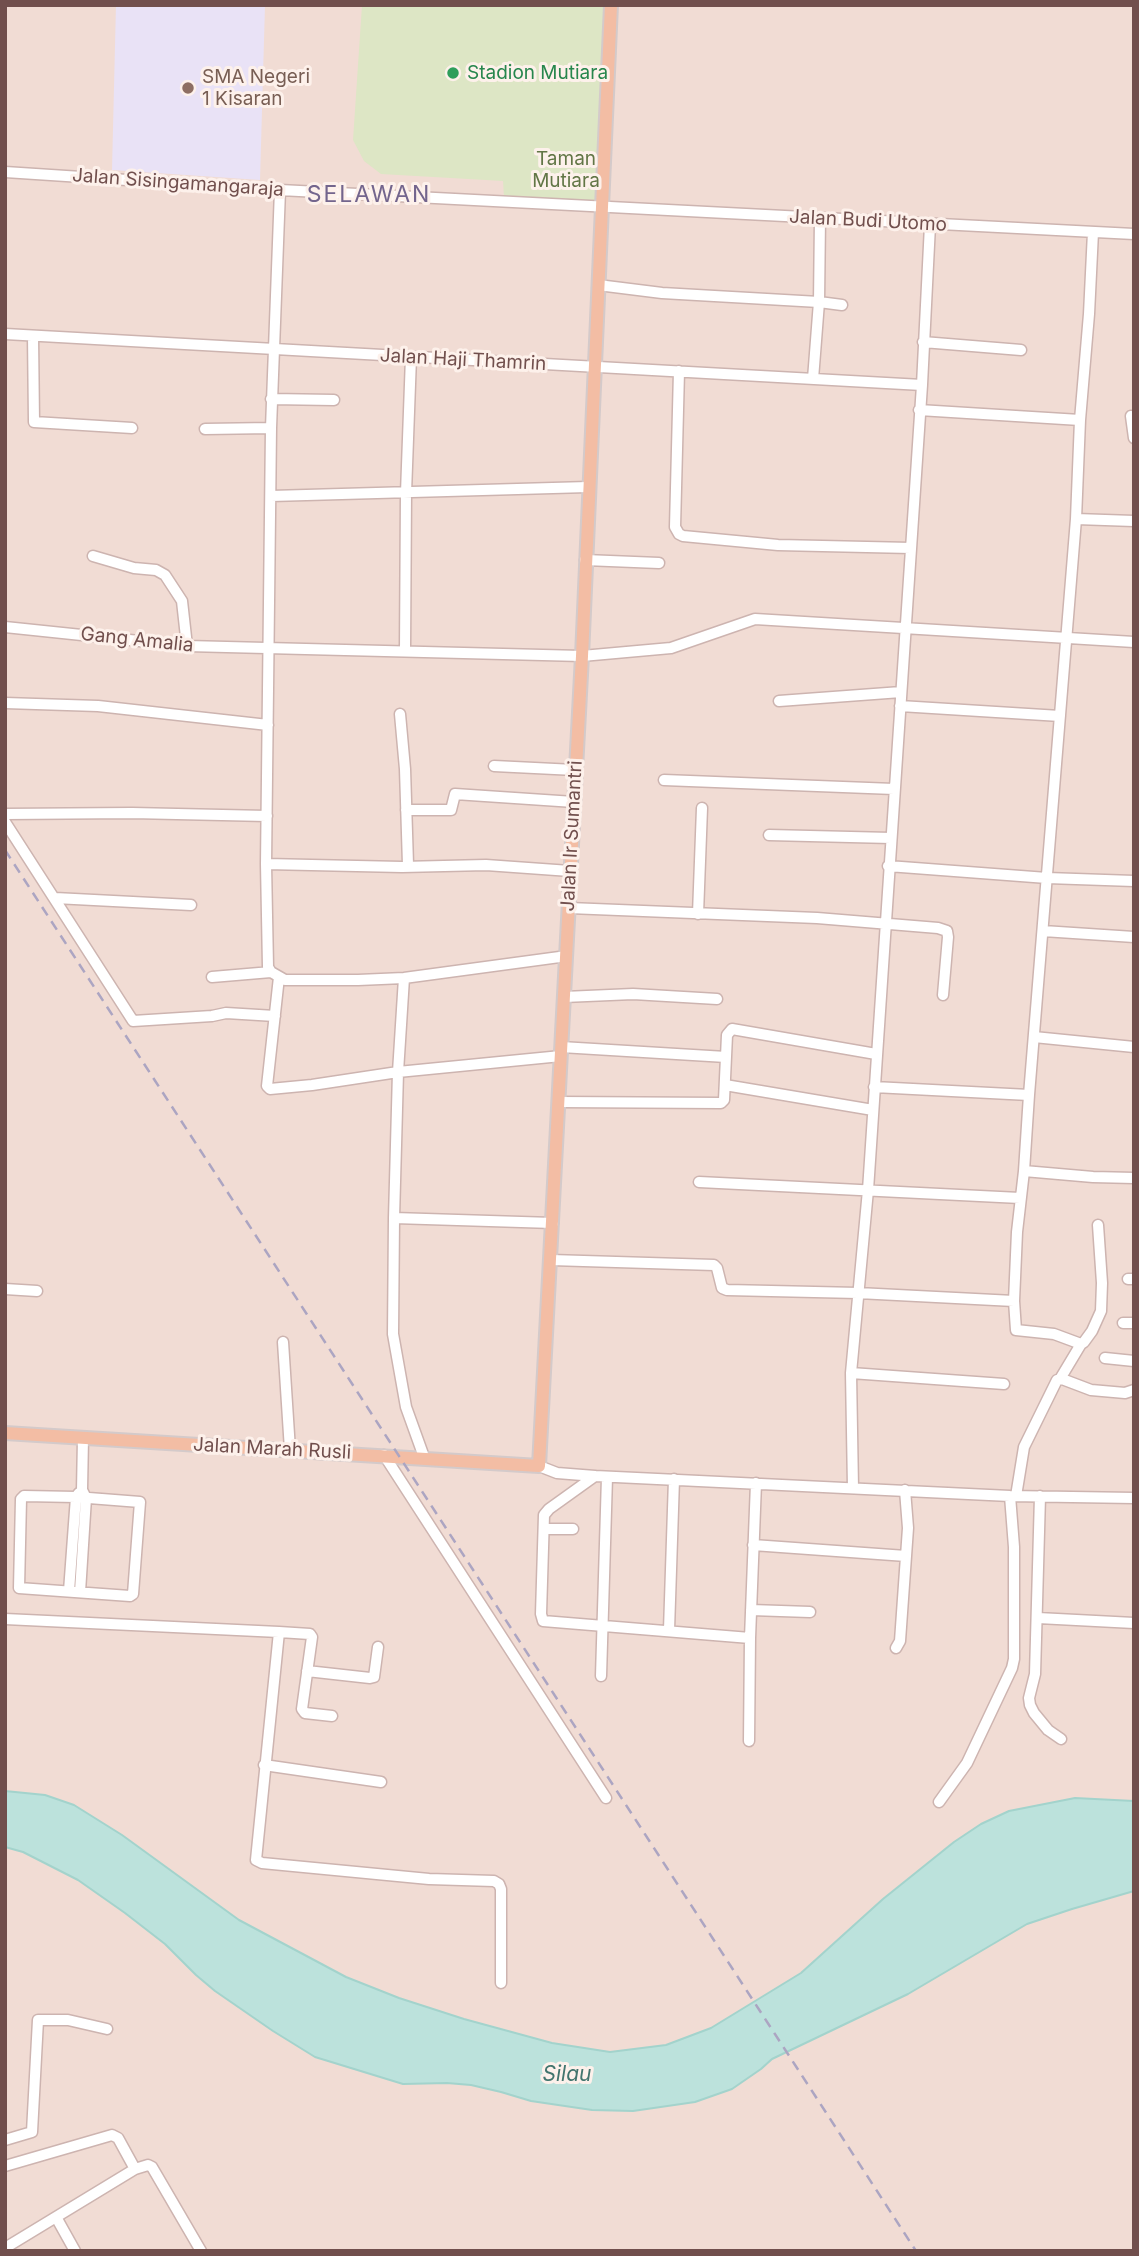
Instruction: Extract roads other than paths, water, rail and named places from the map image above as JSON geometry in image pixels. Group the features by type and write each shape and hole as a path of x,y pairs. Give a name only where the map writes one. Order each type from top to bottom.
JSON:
{"main road":[{"name":"Jalan Ir Sumantri","path":"539,1466 582,656 611,5"},
{"name":"Jalan Marah Rusli","path":"5,1433 539,1466"}],"street":[{"name":"Jalan Sisingamangaraja","path":"5,172 280,190 603,206"},
{"path":"280,190 271,399 266,864 267,960 275,974 275,1016 267,1086 270,1089 312,1085 561,1051 726,1057"},
{"name":"Jalan Budi Utomo","path":"603,206 1134,234"},
{"path":"813,379 819,302 820,218"},
{"path":"853,1488 851,1373 868,1191 922,385 930,225"},
{"path":"1081,1344 1054,1335 1016,1330 1014,1301 1028,1095 1076,519 1093,232"},
{"path":"598,285 662,293 842,305"},
{"name":"Jalan Haji Thamrin","path":"5,334 922,385"},
{"path":"33,335 34,422 132,428"},
{"path":"923,342 1021,350"},
{"path":"405,650 411,357"},
{"path":"680,371 676,527 679,534 778,545 911,548"},
{"path":"271,399 334,400"},
{"path":"919,410 1080,420"},
{"path":"1131,416 1134,439"},
{"path":"205,429 271,428"},
{"path":"271,496 588,487"},
{"path":"1076,519 1134,521"},
{"path":"93,556 165,575 181,601 187,646"},
{"path":"585,561 659,563"},
{"name":"Gang Amalia","path":"5,627 187,646 582,656 665,649 755,620 1134,642"},
{"path":"779,701 901,692"},
{"path":"5,703 111,707 268,725"},
{"path":"900,706 1060,716"},
{"path":"400,714 408,866"},
{"path":"494,766 575,770"},
{"path":"664,780 894,789"},
{"path":"406,810 451,810 455,794 574,802"},
{"path":"698,915 702,808"},
{"path":"5,814 267,816"},
{"path":"5,822 133,1021 226,1013 275,1016"},
{"path":"769,835 891,838"},
{"path":"266,864 486,866 570,871"},
{"path":"888,866 1047,878 1134,881"},
{"path":"55,898 191,905"},
{"path":"569,908 885,923 938,928 947,932 948,937 943,995"},
{"path":"1043,932 1134,937"},
{"path":"212,977 275,974 294,981 404,978 567,956"},
{"path":"404,978 398,1072 393,1335 407,1407 424,1457"},
{"path":"564,997 634,994 718,999"},
{"path":"559,1102 721,1103 724,1100 727,1035 732,1029 876,1054"},
{"path":"1034,1037 1134,1047"},
{"path":"725,1085 873,1110"},
{"path":"874,1087 1028,1095"},
{"path":"1024,1171 1134,1178"},
{"path":"699,1182 1020,1198"},
{"path":"394,1218 553,1223"},
{"path":"939,1802 967,1763 1012,1668 1013,1496 1024,1447 1056,1381 1092,1331 1101,1311 1098,1225"},
{"path":"551,1259 714,1265 718,1268 724,1289 1014,1301"},
{"path":"5,1289 37,1291"},
{"path":"283,1342 290,1450"},
{"path":"1105,1358 1134,1360"},
{"path":"851,1373 1004,1384"},
{"path":"1060,1379 1091,1390 1125,1393 1134,1390"},
{"path":"74,1592 83,1438"},
{"path":"384,1455 606,1798"},
{"path":"539,1466 557,1473 607,1477 1013,1496 1134,1498"},
{"path":"595,1476 544,1515 541,1618 547,1622 750,1638"},
{"path":"601,1676 607,1477"},
{"path":"669,1630 674,1479"},
{"path":"749,1741 756,1483"},
{"path":"896,1648 900,1641 908,1528 905,1490"},
{"path":"81,1495 139,1502 134,1592 130,1596 19,1588 21,1499 24,1496 81,1495"},
{"path":"1040,1496 1035,1674 1029,1698 1030,1705 1048,1730 1062,1739"},
{"path":"544,1529 573,1529"},
{"path":"753,1545 906,1556"},
{"path":"751,1610 810,1612"},
{"path":"1038,1618 1134,1623"},
{"path":"5,1619 310,1634 312,1637 302,1709 305,1713 332,1716"},
{"path":"279,1632 256,1860 262,1863 415,1878 494,1881 501,1889 501,1983"},
{"path":"307,1671 374,1677 378,1647"},
{"path":"264,1765 381,1782"},
{"path":"5,2140 30,2134 32,2131 38,2020 68,2020 107,2029"},
{"path":"5,2166 112,2135 118,2138 135,2169"},
{"path":"5,2248 144,2165 152,2167 201,2251"},
{"path":"56,2217 75,2251"}],"water":[{"name":"Silau","path":"5,1791 45,1795 74,1805 122,1835 239,1920 346,1977 464,2019 552,2043 610,2052 666,2045 711,2028 801,1973 883,1899 954,1842 981,1824 1009,1811 1075,1798 1134,1801 1134,1891 1027,1924 908,1994 772,2059 732,2089 695,2102 633,2111 592,2110 531,2101 471,2085 403,2084 315,2057 215,1991 165,1944 78,1880 23,1852 5,1847"}],"railway":[{"path":"5,850 916,2251"}],"place":[{"name":"Stadion Mutiara","path":"453,73"},
{"name":"SMA Negeri 1 Kisaran","path":"188,88"}],"district":[{"name":"SELAWAN","path":"369,195"}],"park label":[{"name":"Taman Mutiara","path":"566,170"}]}
